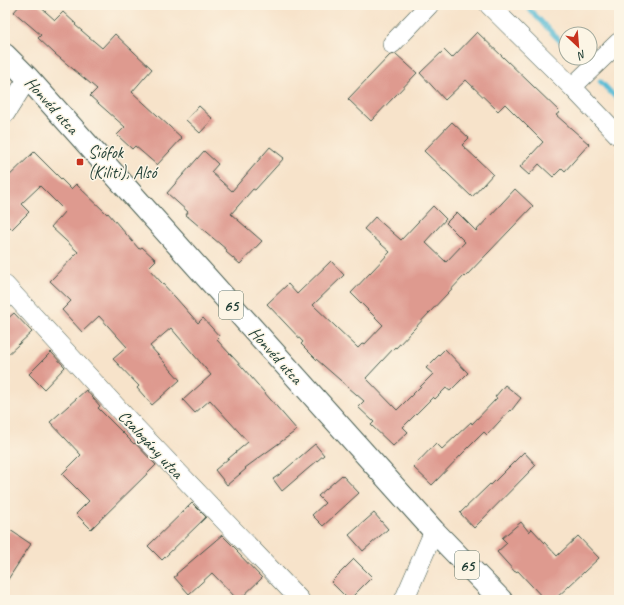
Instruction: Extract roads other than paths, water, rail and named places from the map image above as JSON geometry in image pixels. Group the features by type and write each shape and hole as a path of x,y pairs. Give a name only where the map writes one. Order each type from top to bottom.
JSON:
{"main road":[{"name":"Honvéd utca","path":"5,55 28,78 434,531 501,600"}],"street":[{"path":"392,44 429,5"},
{"path":"489,5 619,136"},
{"path":"572,87 619,42"},
{"path":"5,114 28,78"},
{"name":"Csalogány utca","path":"5,285 133,424 300,600"},
{"path":"404,600 434,531"}],"waterway":[{"path":"525,5 558,39"},
{"path":"600,81 619,101"}],"place":[{"name":"Siófok (Kiliti), Alsó","path":"80,162"}]}
